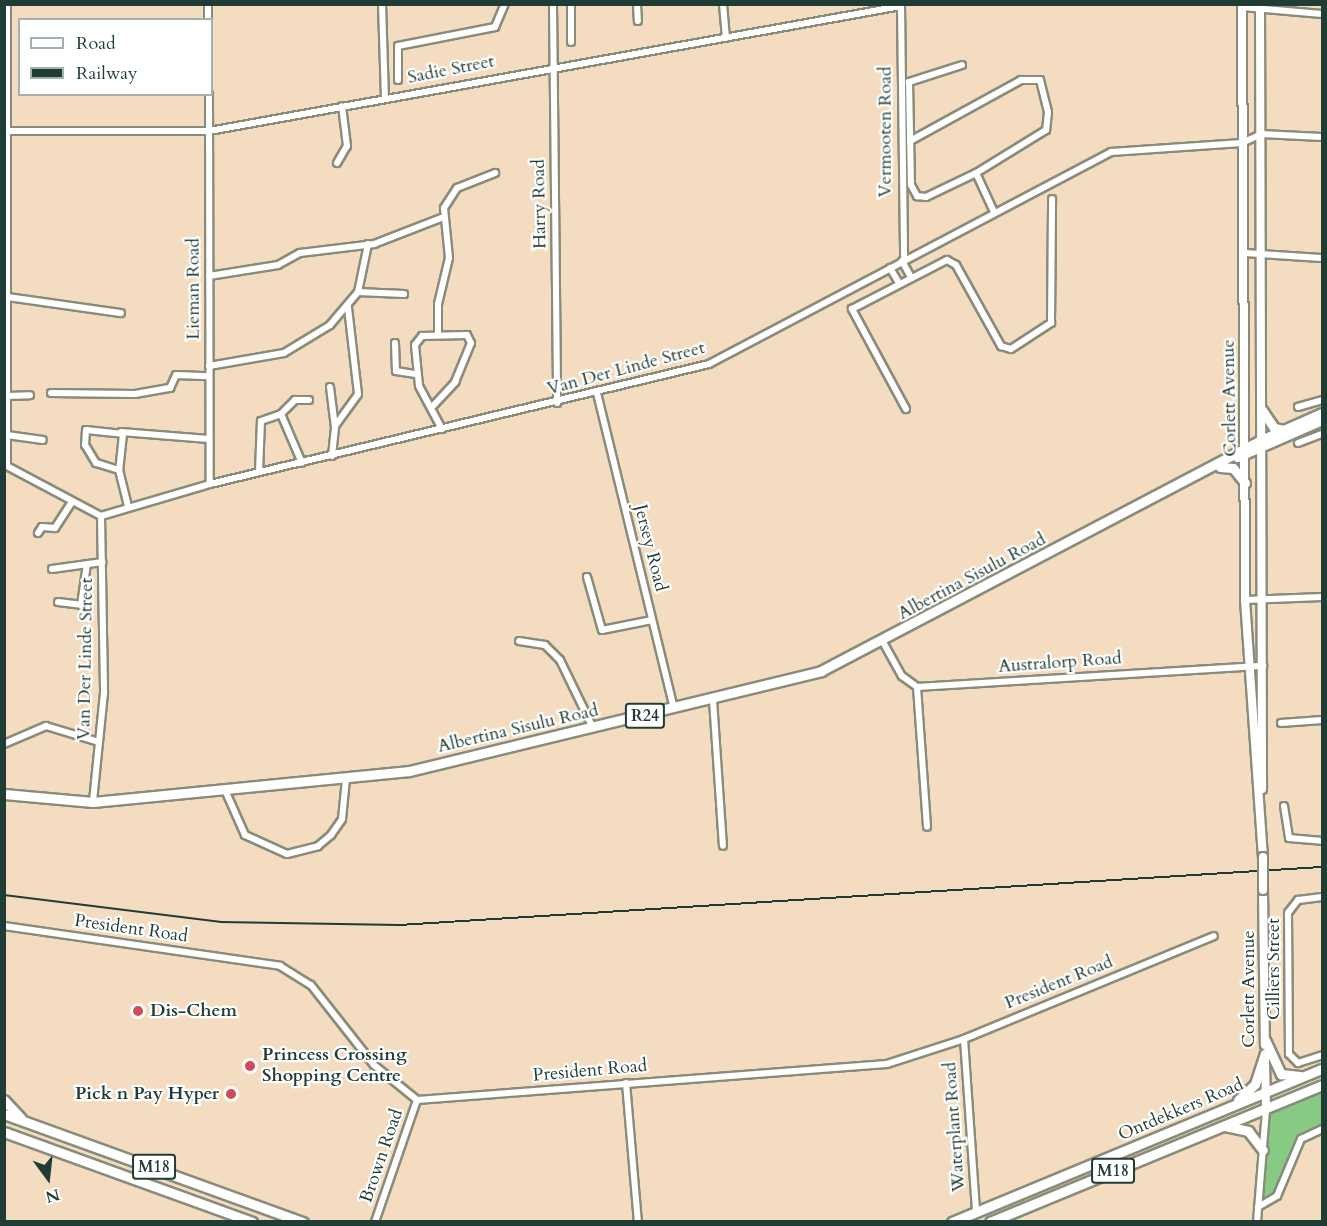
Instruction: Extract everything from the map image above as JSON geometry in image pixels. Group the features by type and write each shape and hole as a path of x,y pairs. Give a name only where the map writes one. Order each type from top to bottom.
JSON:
{"main road":[{"path":"1262,410 1274,428 1284,429"},
{"name":"Albertina Sisulu Road","path":"1263,444 1284,429 1323,413"},
{"name":"Albertina Sisulu Road","path":"4,795 93,801 346,779 409,771 713,700 821,671 883,642 1245,452 1323,420"},
{"path":"1214,468 1233,468 1245,483"},
{"path":"1265,1040 1281,1074 1306,1076"},
{"path":"1223,1110 1255,1084 1265,1054"},
{"name":"Ontdekkers Road","path":"952,1221 1323,1069"},
{"name":"Ontdekkers Road","path":"990,1221 1323,1085"},
{"path":"4,1100 21,1119"},
{"name":"M18","path":"4,1114 303,1221"},
{"path":"1223,1126 1248,1131 1263,1150"},
{"name":"M18","path":"5,1133 252,1221"}],"street":[{"path":"7,4 6,466 101,516"},
{"path":"382,4 385,98"},
{"path":"399,80 398,46 495,27 505,4"},
{"name":"Harry Road","path":"553,4 557,403"},
{"path":"571,4 571,42"},
{"path":"638,4 638,21"},
{"path":"723,4 726,38"},
{"name":"Sadie Street","path":"5,131 209,131 901,5"},
{"name":"Vermooten Road","path":"901,5 903,260"},
{"path":"1242,6 1323,14"},
{"name":"Corlett Avenue","path":"1242,6 1245,600 1247,664 1261,791"},
{"name":"Corlett Avenue","path":"1257,1221 1266,1108 1261,791 1263,444 1260,6"},
{"path":"910,141 1021,80 1040,80 1048,112 1046,130 976,173 927,197 917,196 911,185 910,141 911,78 962,65"},
{"name":"Lieman Road","path":"209,96 210,484"},
{"path":"337,163 347,146 342,106"},
{"path":"1261,134 1323,136"},
{"name":"Van Der Linde Street","path":"93,801 99,742 103,562 101,516 210,484 557,403 726,357 903,260 1111,152 1242,142 1261,134"},
{"path":"438,333 438,304 449,258 441,218 457,188 495,172"},
{"path":"976,173 994,212"},
{"path":"906,409 852,309 899,283 952,262 1001,346 1011,349 1051,323 1052,199"},
{"path":"208,276 279,265 300,253 368,244 441,218"},
{"path":"209,366 299,347 348,307 358,292 368,244"},
{"path":"1244,253 1323,258"},
{"path":"903,260 911,278"},
{"path":"890,268 899,283"},
{"path":"358,292 404,294"},
{"path":"8,297 121,313"},
{"path":"335,426 358,394 348,307"},
{"path":"433,406 455,382 471,343 464,333 438,333 416,342 416,374 442,429"},
{"path":"395,343 398,374 416,374"},
{"path":"51,393 135,394 170,388 176,375 209,376"},
{"path":"330,387 335,426 332,456"},
{"name":"Jersey Road","path":"597,393 674,709"},
{"path":"7,396 30,395"},
{"path":"259,472 261,421 281,414 295,400 309,400"},
{"path":"1298,406 1323,400"},
{"path":"281,414 302,462"},
{"path":"119,470 96,462 84,435 92,428 209,439"},
{"path":"121,432 125,442 119,470 128,507"},
{"path":"1298,443 1323,434"},
{"path":"7,435 43,440"},
{"path":"38,533 42,527 55,528 72,502"},
{"path":"52,569 103,562"},
{"path":"58,602 81,605 87,564"},
{"path":"587,577 602,630 652,620"},
{"path":"1245,600 1323,597"},
{"path":"519,641 545,645 560,660 593,729"},
{"path":"883,642 902,676 917,687 927,827"},
{"name":"Australorp Road","path":"917,687 1247,664 1263,666"},
{"path":"713,700 723,846"},
{"path":"1281,723 1323,720"},
{"path":"4,744 46,726 99,742"},
{"path":"225,790 245,835 287,854 304,851 330,836 342,819 346,779"},
{"path":"1284,806 1289,838 1323,841"},
{"name":"Cilliers Street","path":"1323,897 1298,900 1288,913 1289,1054 1298,1063 1323,1055"},
{"name":"President Road","path":"4,926 280,966 311,985 374,1065 417,1100 887,1064 964,1039 1214,936"},
{"name":"Waterplant Road","path":"964,1039 976,1212"},
{"path":"626,1083 638,1221"},
{"name":"Brown Road","path":"375,1221 417,1100"},
{"path":"1258,1207 1277,1196 1301,1139 1323,1129"}],"green space":[{"path":"1322,1085 1322,1129 1305,1135 1277,1196 1258,1207 1266,1109"}],"railway":[{"path":"4,895 221,922 399,925 1322,867"}],"place":[{"name":"Dis-Chem","path":"138,1011"},
{"name":"Princess Crossing Shopping Centre","path":"250,1066"},
{"name":"Pick n Pay Hyper","path":"231,1094"}]}
